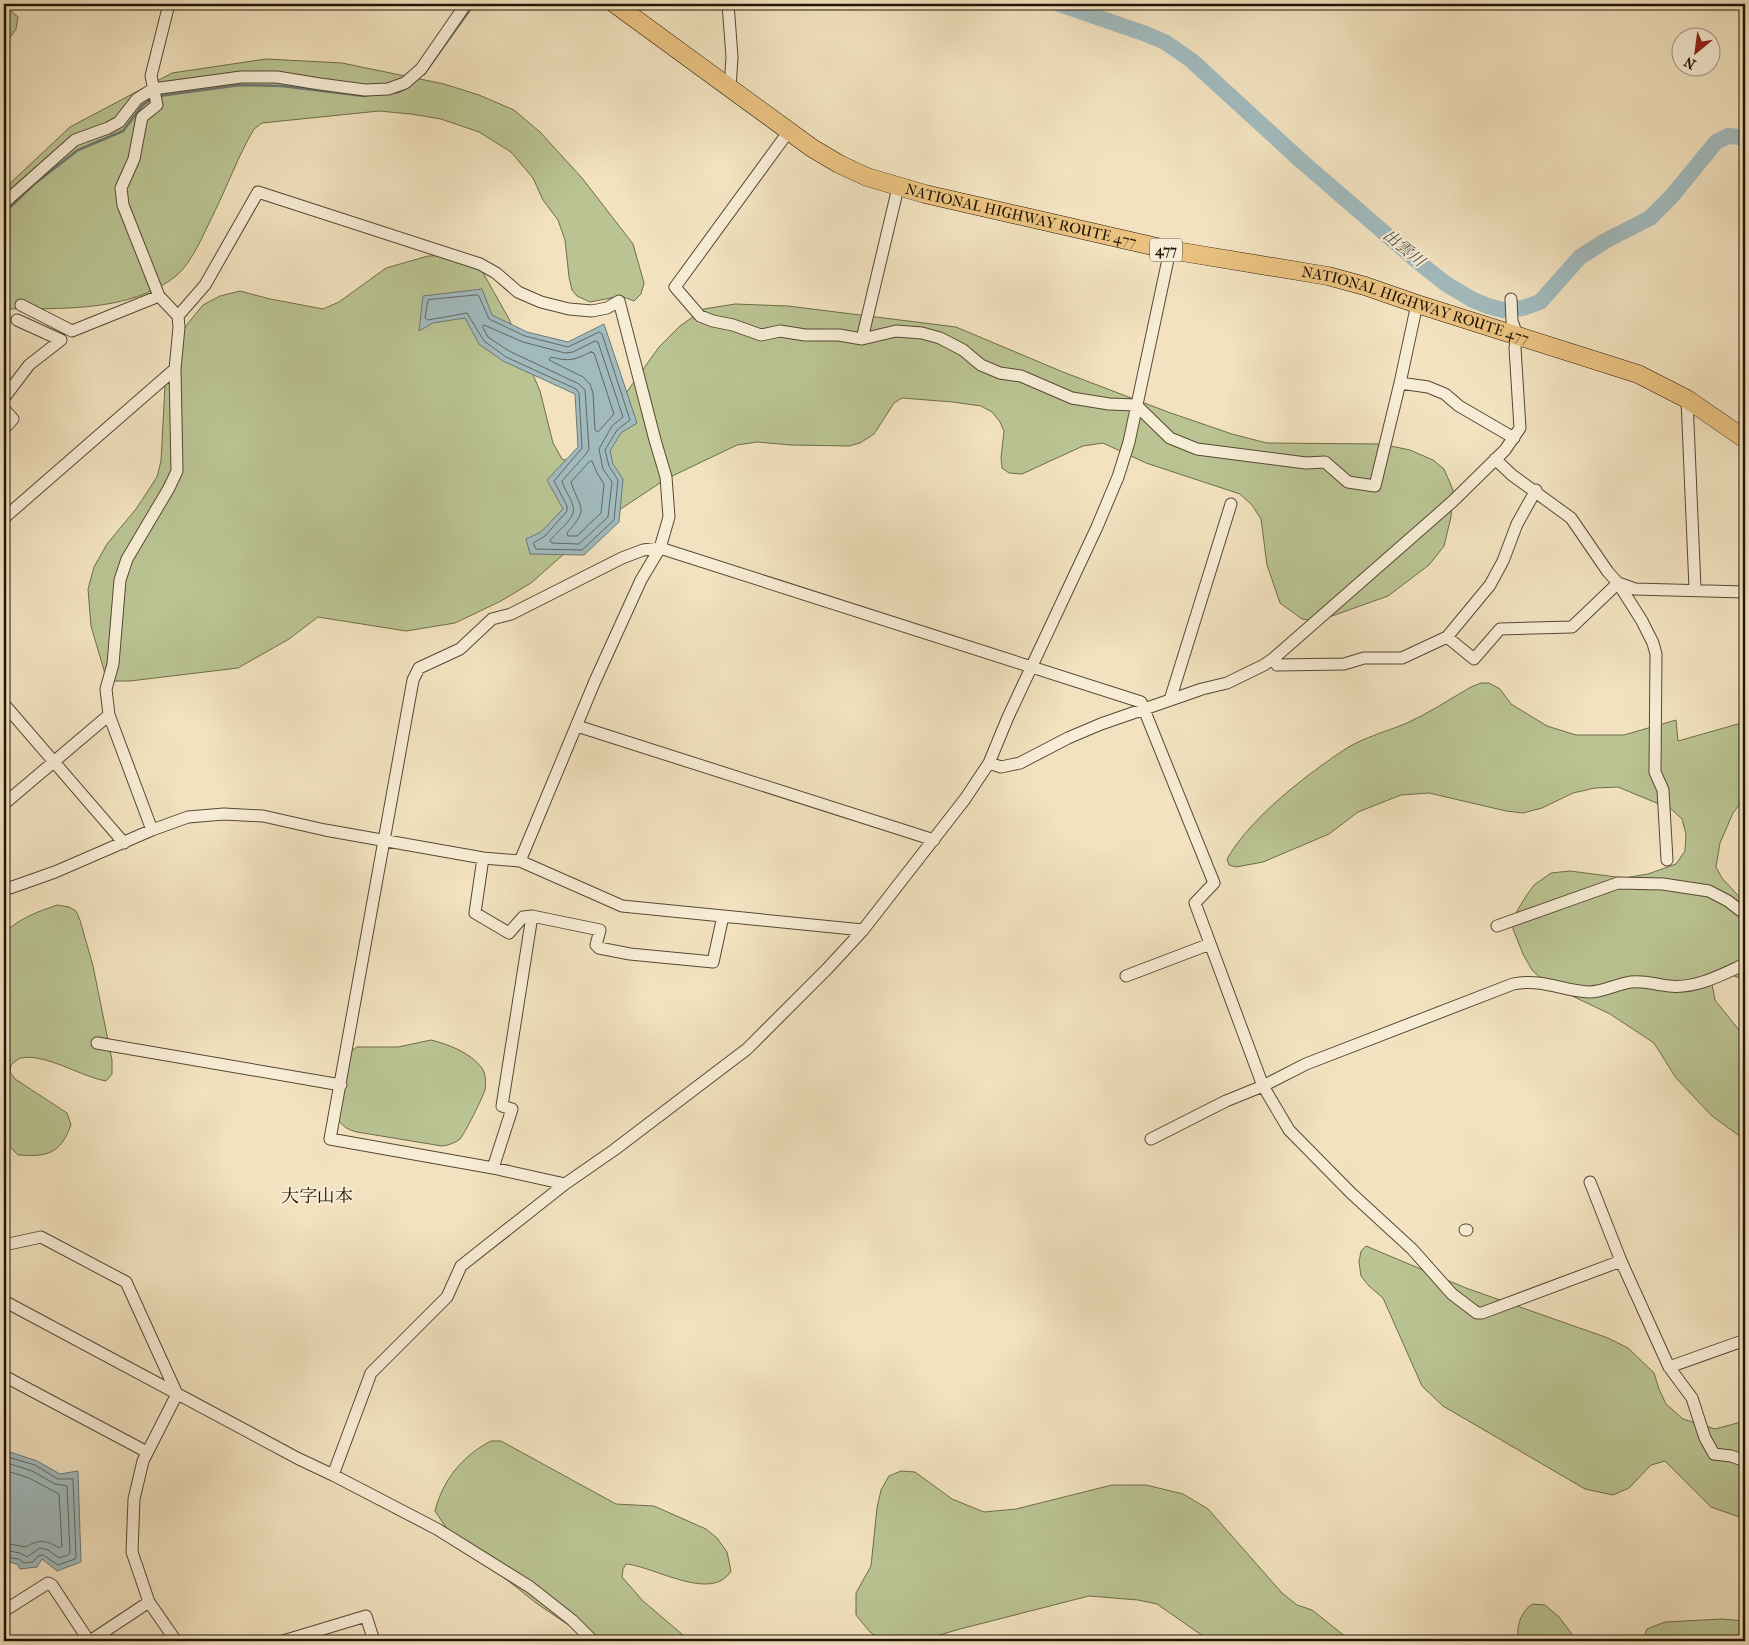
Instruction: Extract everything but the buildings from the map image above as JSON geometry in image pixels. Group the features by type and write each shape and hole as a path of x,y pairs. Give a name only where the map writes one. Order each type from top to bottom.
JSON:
{"highway":[{"name":"NATIONAL HIGHWAY ROUTE 477","path":"615,4 789,131 839,164 867,177 897,186 1170,250 1328,276 1365,286 1417,304 1514,328 1638,374 1687,398 1745,439"}],"street":[{"path":"152,830 109,715 106,689 113,664 120,580 126,558 177,471 175,369 179,327 178,316 159,296 123,205 121,188 134,159 142,117 157,105 151,76 169,4"},
{"path":"4,203 75,140 119,122 137,99 217,80 262,77 277,77 365,90 388,89 405,83 421,69 466,4"},
{"path":"728,4 732,57 730,88"},
{"path":"789,131 675,287 700,316 713,322 733,325 761,335 780,331 805,335 839,335 862,339 896,331 922,333 948,342 963,350 981,365 1000,374 1021,376 1072,398 1109,404 1136,405 1170,438 1198,449 1306,462 1325,462 1348,482 1375,486 1417,304"},
{"path":"862,339 897,186"},
{"path":"178,316 205,285 258,192 480,264 496,273 518,292 541,302 569,309 592,311 607,308 620,301 666,477 669,517 660,548 641,580 520,861"},
{"path":"332,1475 371,1373 446,1298 461,1266 565,1184 614,1150 747,1049 827,970 863,930 965,799 989,763 1118,478 1129,442 1170,250"},
{"path":"21,305 72,331 159,296"},
{"path":"989,763 1001,767 1020,763 1068,738 1144,708 1227,683 1264,665 1445,508 1505,450 1520,428 1514,328 1510,299"},
{"path":"4,398 29,365 61,340 17,320"},
{"path":"4,518 175,369"},
{"path":"1400,383 1428,387 1445,394 1458,406 1514,438"},
{"path":"1687,398 1695,589"},
{"path":"4,409 13,419 4,429"},
{"path":"1495,459 1512,475 1536,490 1571,518 1608,572 1618,583 1642,621 1653,643 1656,654 1655,772 1663,790 1667,860"},
{"path":"1274,658 1277,665 1344,664 1364,658 1402,658 1447,637 1490,584 1504,561 1516,524 1536,490"},
{"path":"1170,700 1231,504"},
{"path":"565,1184 493,1168 330,1139 413,680 419,668 460,650 492,619 511,614 622,558 643,550 660,548 1141,702 1214,883 1195,904 1263,1086 1289,1130 1351,1193 1412,1249 1452,1294 1477,1313 1482,1314 1621,1261"},
{"path":"1618,583 1635,589 1682,591 1695,589 1745,592"},
{"path":"1447,637 1474,659 1500,629 1572,627 1618,583"},
{"path":"4,704 124,843"},
{"path":"4,804 109,715"},
{"path":"577,726 934,840"},
{"path":"4,890 55,872 152,830 188,817 224,814 263,816 483,858 520,861 622,906 863,930"},
{"path":"483,858 475,913 509,932 523,917 532,916 600,930 596,945 599,948 630,954 713,962 723,916"},
{"path":"4,878 16,885"},
{"path":"1497,926 1618,883 1663,884 1709,891 1728,901 1745,914"},
{"path":"493,1168 512,1109 502,1106 532,916"},
{"path":"1126,976 1210,944"},
{"path":"1151,1139 1226,1100 1263,1086 1306,1064 1514,984 1541,982 1591,992 1632,982 1652,982 1668,986 1689,985 1712,979 1745,964"},
{"path":"97,1043 341,1085"},
{"path":"1590,1182 1621,1261 1669,1367 1692,1398 1705,1438 1714,1454 1731,1456 1745,1461"},
{"path":"4,1246 41,1237 126,1282 177,1394"},
{"path":"4,1301 299,1459 437,1529 530,1587 572,1620 592,1641"},
{"path":"1669,1367 1745,1340"},
{"path":"4,1376 147,1452"},
{"path":"176,1641 149,1602 132,1552 134,1499 147,1452 177,1394"},
{"path":"4,1611 48,1584 52,1585 89,1641 149,1602"},
{"path":"283,1641 366,1616 374,1641"}],"green space":[{"path":"4,5 18,17 16,29 4,46"},
{"path":"266,59 342,63 444,84 479,95 514,110 540,132 582,178 633,244 644,283 641,294 634,301 621,296 590,302 577,296 572,290 565,240 558,220 543,200 533,178 511,152 479,132 441,119 379,111 262,123 254,129 202,239 192,256 176,276 157,288 137,297 93,306 4,309 4,189 70,127 172,73"},
{"path":"457,255 482,271 509,319 540,391 553,443 562,459 576,463 659,347 680,326 704,309 735,304 788,306 956,327 1063,372 1168,412 1232,434 1267,443 1381,444 1410,450 1433,460 1444,469 1453,490 1451,517 1444,546 1429,565 1388,596 1318,621 1302,619 1280,603 1267,565 1261,519 1252,505 1240,494 1146,463 1103,443 1083,446 1022,474 1009,473 1002,468 1001,458 1004,431 992,412 981,406 902,398 894,403 874,434 860,443 849,446 791,445 757,442 737,445 666,479 598,524 531,583 501,601 455,623 406,631 318,617 289,639 238,668 130,681 113,681 106,677 91,626 88,589 94,567 107,544 136,509 157,477 161,461 165,385 171,359 178,337 203,305 220,296 240,291 323,309 339,302 386,268 428,256"},
{"path":"1481,683 1489,683 1500,689 1511,704 1547,726 1576,735 1624,735 1676,720 1678,741 1745,722 1745,797 1733,813 1720,843 1716,867 1722,878 1745,903 1745,980 1721,971 1712,984 1715,1000 1739,1030 1745,1041 1745,1140 1712,1116 1676,1078 1654,1043 1610,1014 1547,984 1532,970 1513,929 1517,911 1526,896 1534,885 1551,873 1570,871 1624,878 1648,874 1676,864 1685,851 1686,834 1682,819 1671,809 1618,787 1595,788 1573,793 1542,808 1523,813 1506,811 1429,793 1401,795 1358,812 1329,834 1263,862 1236,867 1229,865 1227,859 1250,828 1281,798 1315,771 1354,744 1415,719"},
{"path":"57,905 69,907 76,911 80,920 93,966 112,1060 112,1074 106,1081 96,1079 52,1062 31,1057 21,1058 13,1063 10,1072 15,1079 67,1113 71,1125 67,1135 52,1152 37,1155 18,1155 4,1141 4,933 23,919"},
{"path":"431,1040 466,1054 482,1068 484,1073 485,1090 460,1139 452,1144 442,1146 357,1132 347,1128 339,1121 339,1069 348,1053 357,1047 398,1047"},
{"path":"1366,1246 1466,1288 1608,1338 1628,1348 1654,1373 1666,1404 1683,1419 1715,1429 1745,1421 1745,1519 1711,1507 1665,1461 1651,1465 1629,1488 1613,1495 1585,1489 1443,1406 1422,1386 1383,1298 1361,1276 1359,1262 1361,1251"},
{"path":"491,1441 501,1441 616,1504 654,1506 706,1529 717,1538 727,1552 731,1571 722,1580 710,1584 682,1580 626,1564 623,1569 622,1577 643,1601 690,1641 592,1641 536,1603 451,1535 435,1511 443,1489 455,1470 471,1454"},
{"path":"901,1471 915,1472 952,1499 984,1512 1016,1509 1112,1485 1146,1485 1183,1494 1208,1509 1282,1593 1297,1605 1312,1610 1351,1641 1210,1641 1157,1604 1138,1600 1089,1596 919,1641 882,1641 870,1632 856,1615 856,1593 871,1566 877,1508 881,1490 889,1476"},
{"path":"1533,1604 1545,1605 1559,1617 1577,1641 1519,1641 1520,1620 1525,1611"},
{"path":"1722,1619 1745,1621 1745,1641 1642,1641 1647,1629 1665,1622"}],"water":[{"path":"482,289 492,315 527,332 568,342 604,324 637,423 621,433 610,451 613,464 623,479 619,522 584,555 530,554 526,539 541,532 563,509 547,480 578,447 575,394 503,361 479,344 465,318 433,323 419,331 423,296"},
{"path":"4,1450 37,1461 60,1474 78,1471 81,1562 57,1571 42,1559 37,1567 20,1569 17,1564 4,1561"}],"waterway":[{"path":"424,74 474,4"},
{"name":"出雲川","path":"1059,4 1165,42 1191,60 1299,159 1446,284 1473,300 1503,310 1523,308 1540,302 1580,257 1605,241 1650,218 1672,196 1716,142 1728,136 1740,137 1745,140"},
{"path":"159,96 240,85 282,86 364,96 370,95"},
{"path":"393,93 404,89"},
{"path":"4,213 33,185 78,150 123,131 142,106 152,98"}],"district":[{"name":"大字山本","path":"317,1196"}]}
